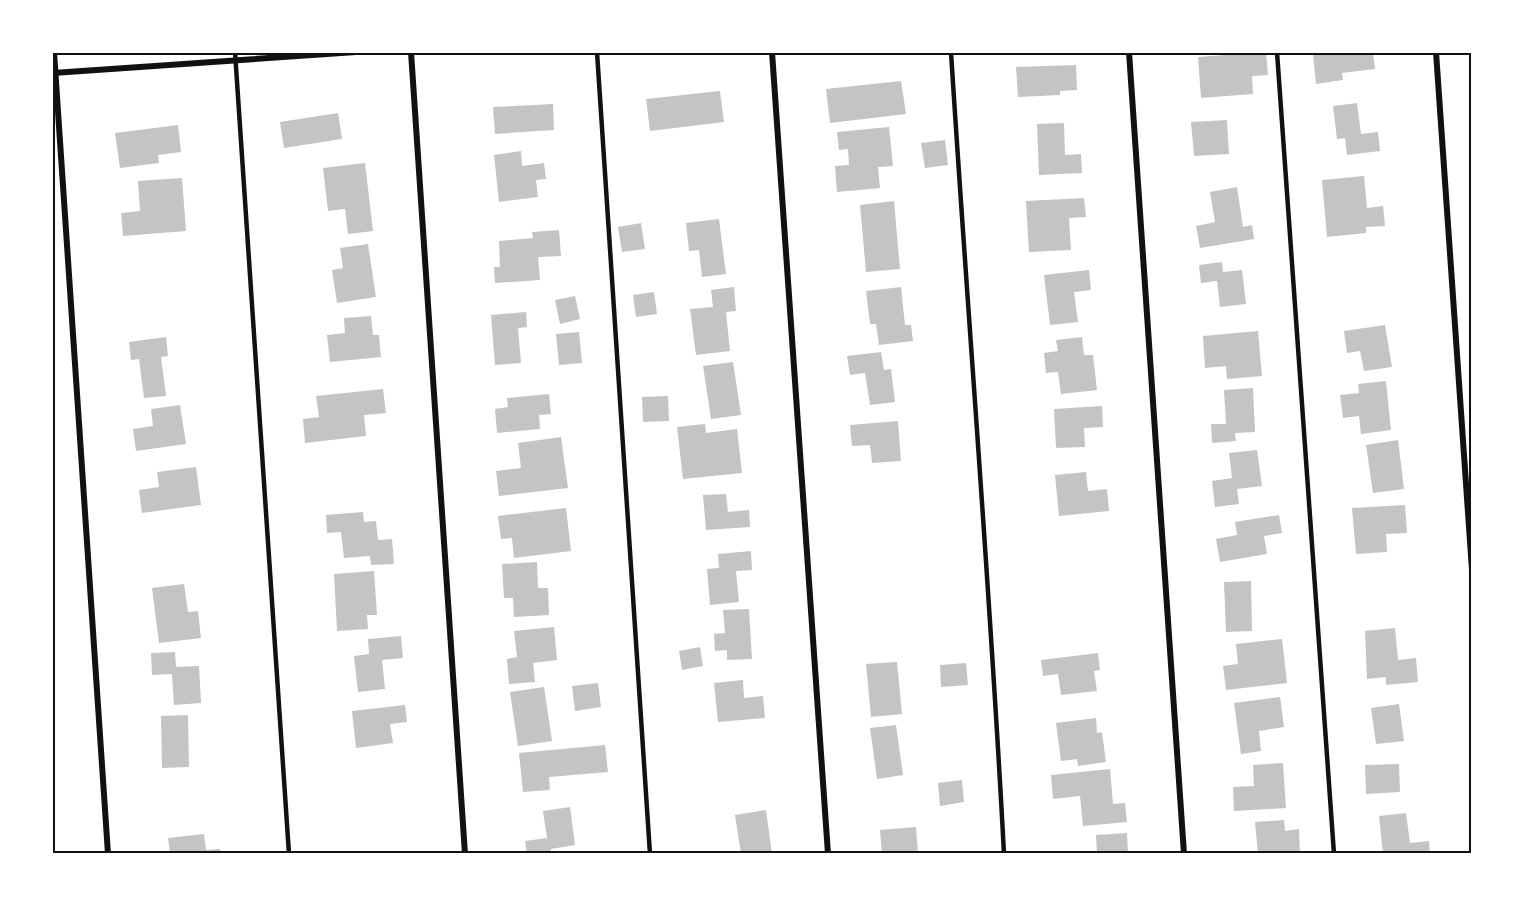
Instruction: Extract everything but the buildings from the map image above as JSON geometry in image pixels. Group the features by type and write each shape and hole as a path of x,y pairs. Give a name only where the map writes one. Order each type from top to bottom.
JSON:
{"street":[{"path":"54,52 108,854"},
{"path":"54,73 356,52"},
{"path":"411,52 465,854"},
{"path":"772,52 828,854"},
{"path":"1129,52 1184,854"},
{"path":"1436,52 1472,570"}],"lane":[{"path":"235,52 289,854"},
{"path":"597,52 650,854"},
{"path":"951,52 966,292 991,609 1004,854"},
{"path":"1277,52 1334,854"}]}
